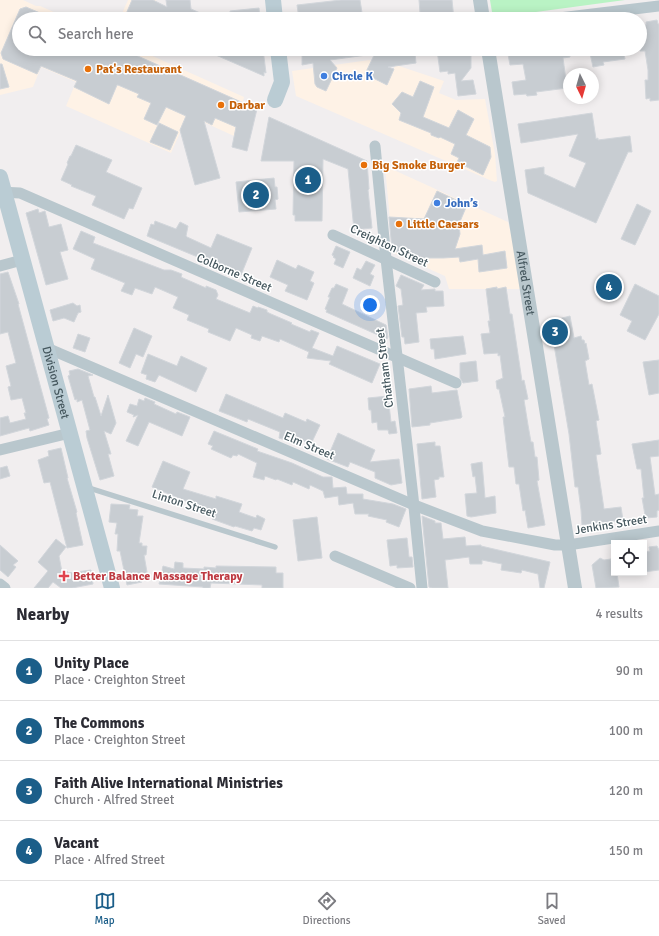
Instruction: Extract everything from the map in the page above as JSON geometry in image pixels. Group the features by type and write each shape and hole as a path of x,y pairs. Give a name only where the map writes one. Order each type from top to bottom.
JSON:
{"main road":[{"path":"273,0 274,12"},
{"path":"275,100 282,82 279,56"},
{"name":"Division Street","path":"1,187 47,348 112,588"}],"street":[{"path":"480,0 482,12"},
{"path":"609,12 659,6"},
{"name":"Alfred Street","path":"489,56 575,588"},
{"name":"Chatham Street","path":"375,146 422,588"},
{"name":"Colborne Street","path":"1,187 20,193 456,383"},
{"name":"Creighton Street","path":"333,235 435,282"},
{"path":"0,266 22,260"},
{"name":"Elm Street","path":"47,348 414,505 482,531 555,545 568,545"},
{"path":"0,450 70,433"},
{"name":"Jenkins Street","path":"568,545 659,531"},
{"path":"335,556 410,588"},
{"path":"0,584 5,588"}],"lane":[{"name":"Linton Street","path":"85,486 275,547"}],"shaded area":[{"path":"0,0 23,0 54,12 12,12 12,56 153,56 244,97 234,136 188,115 171,153 66,106 76,82 41,67 33,87 0,95"},
{"path":"128,0 156,0 157,12 123,12"},
{"path":"369,60 392,71 396,65 444,81 439,93 456,100 485,99 495,154 497,181 492,181 296,96 292,71"},
{"path":"385,166 508,222 525,289 449,289 445,276 393,253"}],"green space":[{"path":"490,0 625,0 535,12 492,12"}],"building":[{"path":"132,0 153,0 167,7 166,0 190,0 191,9 198,12 127,12"},
{"path":"341,0 360,0 362,12 298,12 297,5"},
{"path":"419,0 452,0 453,12 420,12"},
{"path":"26,7 38,12 19,12 20,9"},
{"path":"259,8 259,12 230,12"},
{"path":"657,20 659,24 659,100 650,101 650,98 646,99 645,80 648,80 646,56 647,56 647,22"},
{"path":"12,28 12,56 138,56 257,109 247,151 232,147 236,127 215,118 212,125 204,121 220,178 195,185 180,130 186,116 166,107 157,125 144,119 151,103 137,97 139,94 117,85 109,104 74,87 77,81 41,66 37,74 3,59 1,53"},
{"path":"218,56 264,56 266,73 264,72 264,76"},
{"path":"302,56 359,56 330,60 337,68 326,91 317,87 315,84 313,63 302,65"},
{"path":"374,56 415,56 416,63 388,67 394,69 387,85 365,74"},
{"path":"438,56 471,56 471,68 461,81 473,80 476,94 458,96 455,73 448,74 448,71 440,72"},
{"path":"508,56 570,56 563,58 564,68 563,68 563,89 536,92 537,95 514,95 512,82 526,80 523,64 510,65"},
{"path":"591,56 624,56 625,59 603,62 604,65 593,67"},
{"path":"0,64 2,64 9,87 0,89"},
{"path":"420,81 434,87 423,117 449,128 458,110 474,119 466,135 490,147 491,157 483,175 457,162 459,158 451,154 455,144 399,120 401,113 392,104 402,92 413,97"},
{"path":"592,113 596,139 630,136 632,152 628,152 596,223 528,193 525,170 544,167 544,174 575,188 586,163 569,156 578,134 521,143 518,124"},
{"path":"269,117 367,161 372,228 354,230 348,169 323,159 322,221 295,221 295,215 293,215 294,161 261,161"},
{"path":"159,123 178,132 170,150 150,142"},
{"path":"76,145 112,160 106,172 142,188 133,209 129,208 124,219 92,205 96,196 71,186 72,185 61,180"},
{"path":"274,178 275,187 277,187 278,199 275,200 276,209 239,212 236,182"},
{"path":"437,191 467,205 459,224 460,234 455,249 482,245 483,255 505,251 507,268 479,272 478,259 460,262 459,257 410,258 392,250 389,217 424,219"},
{"path":"637,204 651,211 635,245 621,239"},
{"path":"38,209 39,213 45,211 49,227 61,224 68,250 60,252 68,279 46,285 26,213"},
{"path":"155,221 176,229 180,222 188,226 187,237 211,248 217,234 252,248 241,275 147,236 151,224 154,225"},
{"path":"81,231 95,237 93,243 164,270 171,270 182,274 181,277 183,278 206,288 206,286 216,290 218,295 216,299 250,313 253,306 258,307 267,310 267,312 292,323 291,324 310,332 311,330 319,333 312,348 333,356 337,346 380,364 372,383 329,364 331,361 307,358 309,352 280,339 279,342 262,336 260,341 251,338 252,335 236,328 230,341 208,332 209,329 187,320 189,315 173,308 178,297 155,287 152,294 135,288 132,295 121,291 125,283 91,269 95,259 73,249"},
{"path":"336,246 350,252 343,268 334,264 336,259 332,255"},
{"path":"277,260 296,269 298,265 314,272 310,281 314,283 307,300 285,291 288,285 270,277"},
{"path":"366,261 375,265 370,274 374,276 370,286 353,278 357,268 361,270"},
{"path":"8,272 19,304 49,418 47,419 49,425 30,431 29,428 0,436 0,418 8,416 10,423 26,419 22,398 11,400 8,387 11,386 6,366 16,363 8,332 0,334 0,274"},
{"path":"401,275 424,285 421,290 435,289 435,291 443,291 444,306 426,307 427,312 416,313 419,342 405,344 404,337 402,337 398,306 403,305 401,289 396,286"},
{"path":"336,284 348,289 342,304 386,325 387,339 326,312 327,310 325,309 330,297 328,297 332,288 334,288"},
{"path":"635,284 659,296 659,314 645,340 627,331 632,321 620,315"},
{"path":"497,287 497,289 506,287 510,314 512,314 522,381 524,380 528,399 524,400 531,442 533,442 535,457 537,457 539,480 537,481 545,525 528,528 525,510 523,511 519,484 516,484 514,467 509,467 503,417 505,417 496,381 503,378 500,355 498,356 498,353 484,354 481,334 490,333 486,289"},
{"path":"73,303 77,306 80,305 81,312 78,313 74,322 64,318 53,321 50,310"},
{"path":"570,316 574,338 581,336 582,340 584,340 589,359 585,361 589,385 592,384 599,420 596,421 601,454 596,455 604,509 621,507 623,520 582,525 578,487 575,487 569,434 550,321"},
{"path":"134,328 152,336 143,357 136,354 130,368 119,363"},
{"path":"78,334 90,338 85,352 73,348"},
{"path":"463,336 466,354 435,359 434,349 431,349 430,339"},
{"path":"148,354 177,366 181,356 207,368 196,392 159,375 155,382 146,379 147,375 141,373"},
{"path":"659,360 659,393 649,395 643,362"},
{"path":"476,361 478,381 463,383 460,378 460,363"},
{"path":"78,369 93,375 88,376 101,416 108,395 116,423 111,434 104,431 111,454 108,454 114,476 100,480 87,438 86,431 90,430 82,400 77,402 77,399 75,400 68,376 70,375 69,371"},
{"path":"431,386 432,393 457,390 462,417 430,423 430,425 412,427 409,389"},
{"path":"226,394 283,418 285,413 306,422 307,419 320,425 311,444 292,436 288,441 279,438 280,432 248,419 247,422 219,411"},
{"path":"388,396 391,422 395,421 397,433 389,434 388,430 378,430 377,422 372,423 368,398"},
{"path":"145,398 155,402 154,404 176,414 177,412 190,417 182,436 149,422 138,446 126,441 138,415 133,417 134,415 127,412 130,404 137,406 139,399 144,401"},
{"path":"214,431 258,449 257,451 292,463 323,477 332,477 333,488 346,487 347,494 363,494 363,499 393,504 406,509 399,527 386,522 387,520 368,516 369,514 355,514 353,503 339,505 338,496 325,498 323,491 310,485 309,489 293,482 292,485 265,476 264,480 253,477 257,463 238,454 237,456 233,455 231,458 211,449 213,446 208,444"},
{"path":"338,433 375,450 370,462 399,459 402,483 391,485 375,478 375,472 350,462 348,467 327,459"},
{"path":"659,440 659,456 650,457 655,495 659,494 659,510 657,511 657,517 646,518 642,498 644,498 641,469 637,469 632,444"},
{"path":"435,442 435,446 440,446 444,477 439,477 439,479 434,480 436,497 422,499 417,444"},
{"path":"61,448 67,478 77,512 83,545 67,548 50,482 44,483 38,460 49,456 48,451"},
{"path":"163,461 190,472 183,489 216,499 216,496 242,504 239,512 256,518 257,515 265,519 261,530 254,528 252,531 234,527 212,519 213,517 191,510 193,504 152,487"},
{"path":"482,462 485,498 495,496 496,513 471,517 467,516 465,494 477,493 475,476 473,477 471,464"},
{"path":"7,466 10,476 0,479 0,468"},
{"path":"111,504 130,505 129,509 138,510 137,516 143,516 139,543 142,543 142,546 147,546 146,555 144,555 148,578 141,579 142,582 127,585 120,551 117,551 118,534 115,534 117,523 109,522"},
{"path":"422,516 435,521 435,523 441,523 443,539 465,537 466,546 481,545 550,562 544,588 540,588 538,574 522,570 521,573 501,570 502,564 482,560 482,564 470,564 469,557 445,560 448,588 429,587"},
{"path":"317,517 322,558 298,561 293,520"},
{"path":"407,538 409,557 412,557 413,567 397,568 397,565 390,566 387,540"},
{"path":"56,539 66,547 59,556 62,572 67,571 68,573 91,570 93,584 72,588 61,588 53,582 48,588 34,588 48,571 38,562"},
{"path":"0,545 18,561 13,565 16,567 8,577 0,570"},
{"path":"657,546 659,550 659,570 647,572 647,552 650,551 649,547"},
{"path":"600,558 604,560 611,559 611,576 617,576 619,587 596,588 592,565"},
{"path":"175,562 183,563 183,568 204,569 204,567 216,568 216,566 276,567 276,573 283,573 283,588 262,588 262,585 211,583 210,588 159,584 163,566 174,569"}],"place":[{"name":"Pat's Restaurant","path":"88,69"},
{"name":"Circle K","path":"324,76"},
{"name":"Darbar","path":"221,105"},
{"name":"Big Smoke Burger","path":"364,165"},
{"name":"Unity Place","path":"308,180"},
{"name":"The Commons","path":"256,195"},
{"name":"John’s","path":"437,203"},
{"name":"Little Caesars","path":"399,224"},
{"name":"Vacant","path":"609,287"},
{"name":"Faith Alive International Ministries","path":"555,332"},
{"name":"Better Balance Massage Therapy","path":"64,576"}]}
